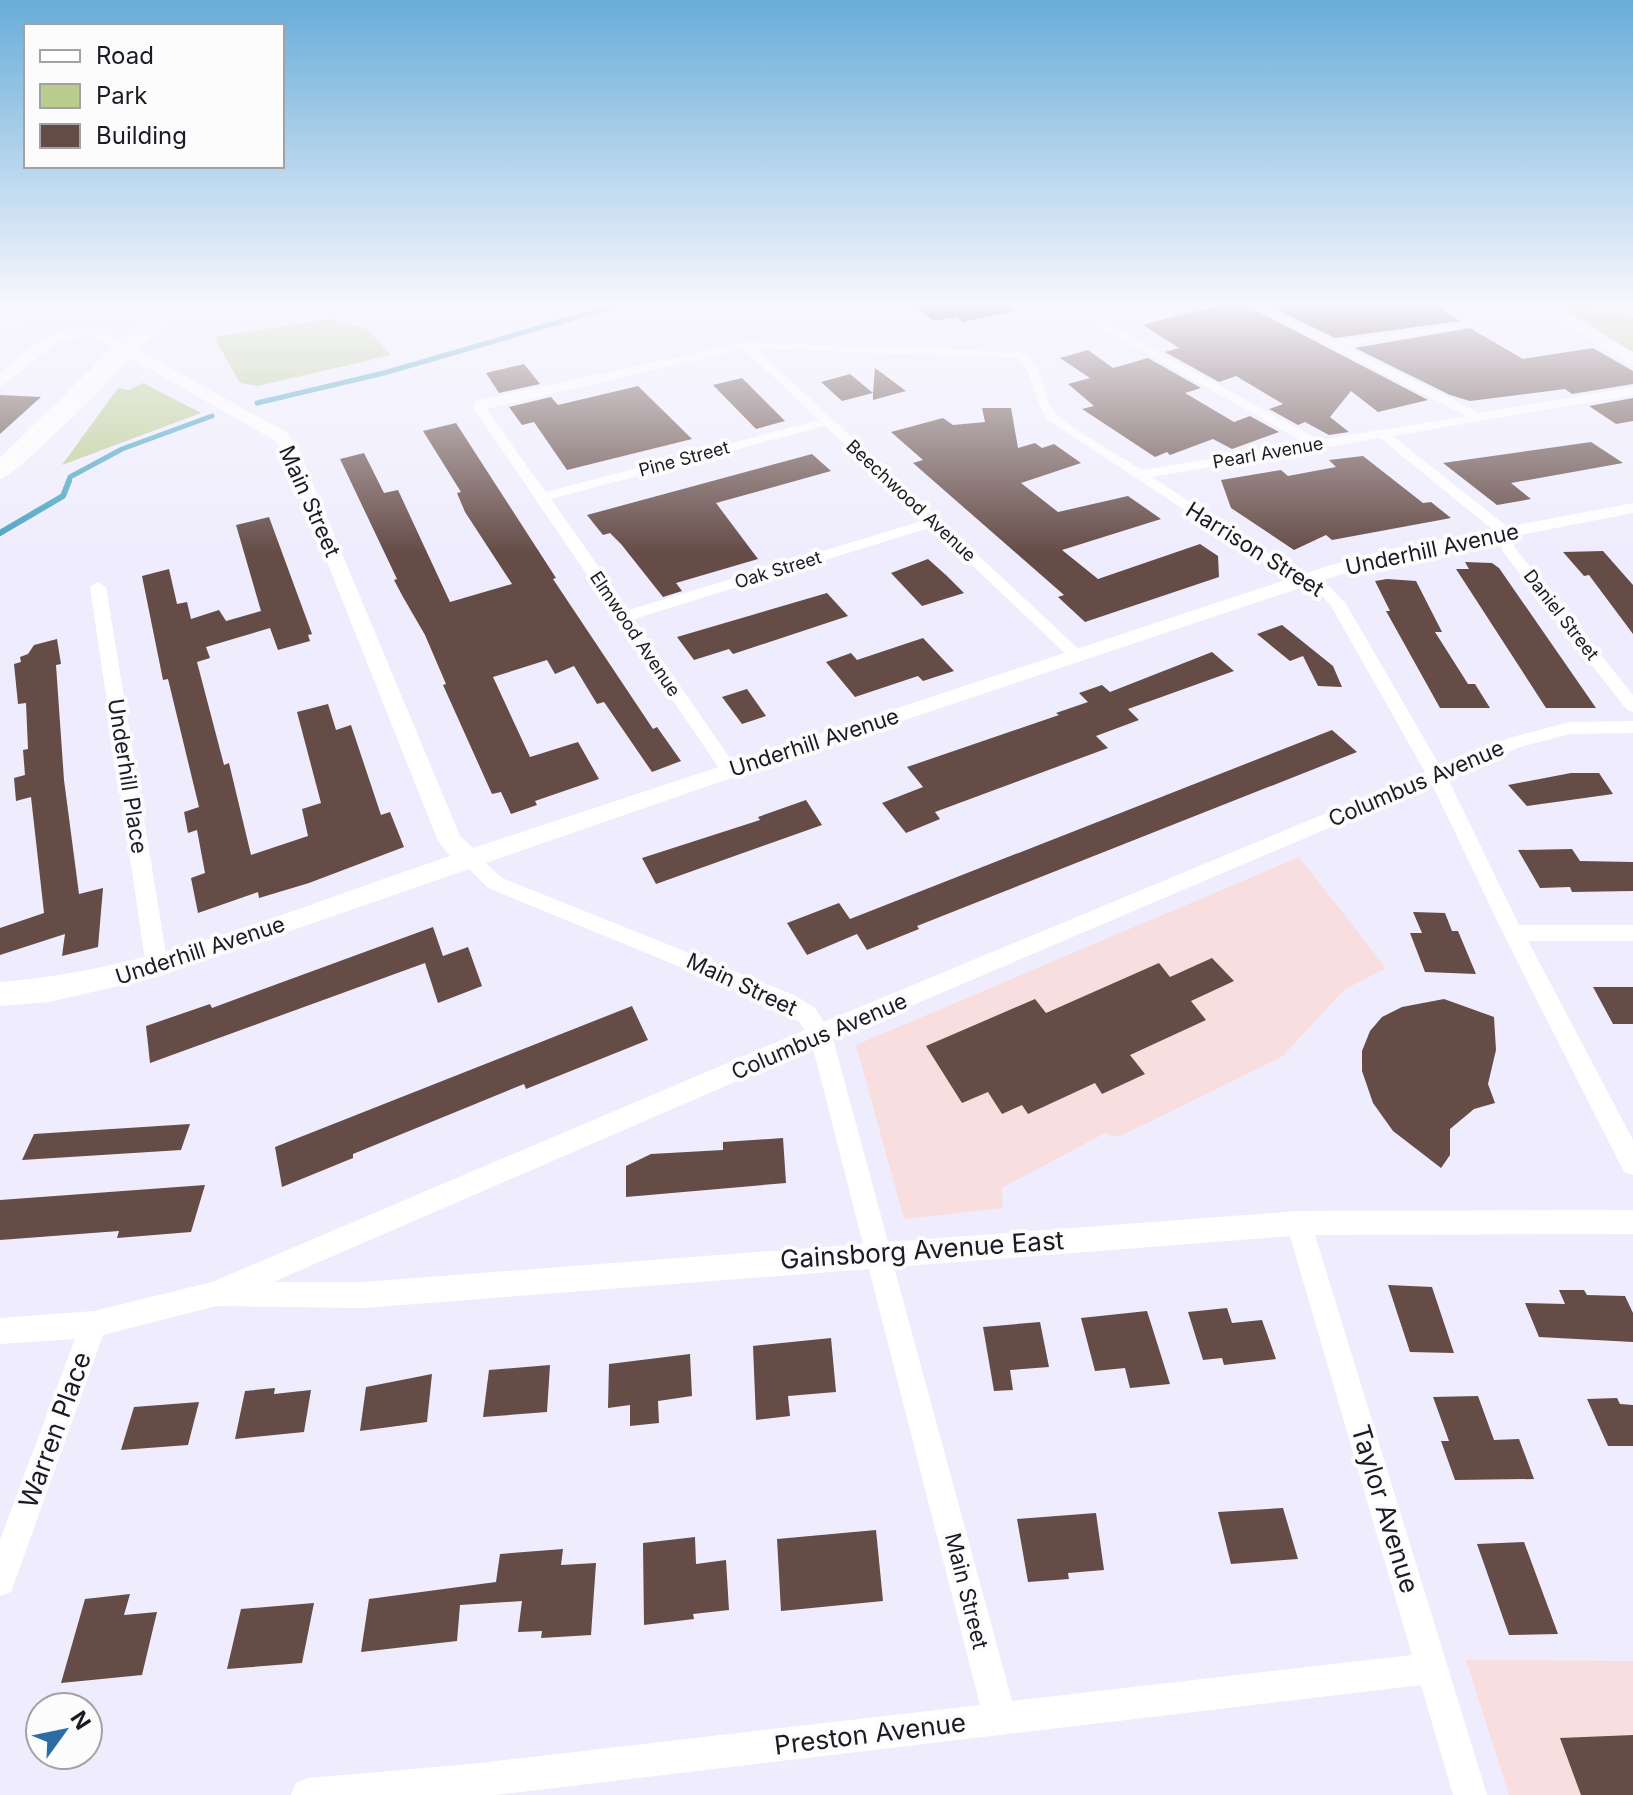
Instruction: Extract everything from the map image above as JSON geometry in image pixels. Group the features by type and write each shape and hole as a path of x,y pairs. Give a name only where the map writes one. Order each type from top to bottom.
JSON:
{"highway":[{"path":"0,471 88,386"}],"street":[{"name":"Main Street","path":"193,386 280,436 291,450 450,841 495,883 786,1001 807,1015 821,1036 1000,1718"},
{"name":"Elmwood Avenue","path":"558,386 483,402 480,409 729,770"},
{"name":"Beechwood Avenue","path":"788,386 1077,655"},
{"name":"Harrison Street","path":"1038,386 1047,412 1139,475 1325,590 1338,604 1437,776 1513,933 1633,1164"},
{"path":"1212,386 1316,444"},
{"path":"1416,386 1476,416"},
{"name":"Pearl Avenue","path":"1139,475 1633,391"},
{"name":"Pine Street","path":"542,497 826,422"},
{"name":"Daniel Street","path":"1382,433 1505,532 1508,549 1633,706"},
{"name":"Underhill Avenue","path":"0,994 49,990 157,966 729,770 1385,556 1633,508"},
{"name":"Oak Street","path":"623,617 934,522"},
{"name":"Underhill Place","path":"98,587 157,966"},
{"name":"Columbus Avenue","path":"0,1331 94,1324 212,1295 1189,876 1548,731 1633,727"},
{"path":"1513,933 1633,933"},
{"name":"Gainsborg Avenue East","path":"212,1295 363,1295 1299,1223 1633,1222"},
{"name":"Taylor Avenue","path":"1299,1223 1470,1795"},
{"name":"Warren Place","path":"0,1581 94,1324"},
{"name":"Preston Avenue","path":"308,1795 471,1788 1000,1718 1433,1668"}],"shaded area":[{"path":"1299,857 1386,968 1344,990 1283,1056 1119,1137 1105,1133 1002,1188 1003,1208 904,1219 856,1045"},
{"path":"1466,1660 1633,1661 1633,1795 1509,1795"}],"green space":[{"path":"148,386 201,413 62,465 118,388 129,390"}],"building":[{"path":"494,386 532,386 499,393"},
{"path":"638,386 692,439 567,470 534,422 522,425 509,407 551,397 558,405"},
{"path":"714,386 750,386 785,421 756,429"},
{"path":"825,386 864,386 873,393 842,401"},
{"path":"874,386 899,386 906,391 873,400"},
{"path":"1070,386 1197,386 1201,388 1185,393 1234,422 1250,416 1279,432 1232,449 1213,439 1170,455 1167,452 1155,457 1082,409 1094,406"},
{"path":"1252,386 1401,386 1428,400 1378,412 1351,391 1330,417 1349,432 1329,435 1305,422 1298,425 1269,409 1283,404"},
{"path":"1431,386 1622,386 1572,394 1565,389 1470,401"},
{"path":"0,395 41,397 0,434"},
{"path":"1633,398 1633,421 1616,424 1589,406"},
{"path":"982,408 1011,408 1018,448 1035,443 1042,448 1054,444 1081,463 1021,483 1058,512 1128,496 1161,519 1062,550 1098,579 1200,544 1218,556 1219,577 1085,622 1058,597 1064,595 913,463 923,460 891,432 943,418 953,425 985,422"},
{"path":"456,423 556,578 553,579 653,729 657,727 681,761 652,772 604,702 597,704 574,666 555,674 547,660 493,677 530,757 578,742 599,779 535,801 537,805 511,814 501,792 492,794 443,685 446,684 425,635 394,580 397,579 340,459 364,453 384,493 398,490 450,602 512,584 465,512 457,493 461,492 423,431"},
{"path":"1591,442 1623,463 1511,483 1531,499 1497,505 1443,463"},
{"path":"812,454 831,471 716,503 758,559 676,583 682,591 663,597 621,544 610,533 603,535 587,515"},
{"path":"1363,456 1423,503 1431,502 1451,518 1332,540 1326,535 1294,550 1231,508 1221,480 1281,470 1288,476 1336,467 1329,460"},
{"path":"269,517 312,634 308,635 310,641 278,650 270,628 206,647 210,658 197,662 224,765 229,763 251,855 308,836 302,809 321,803 297,712 328,704 336,730 351,725 381,815 390,812 404,847 309,883 259,898 258,892 198,913 191,878 205,873 197,830 188,833 184,812 199,807 168,679 163,680 142,576 169,569 177,604 187,602 191,619 219,610 226,621 261,611 236,525"},
{"path":"1603,551 1633,585 1633,634 1589,575 1584,576 1563,552"},
{"path":"928,559 964,593 922,606 891,573"},
{"path":"1465,562 1492,563 1499,568 1596,708 1546,708 1456,569 1469,569"},
{"path":"1375,581 1416,581 1442,632 1435,632 1468,684 1475,684 1490,708 1440,708 1386,611 1390,611"},
{"path":"827,593 848,616 733,654 729,649 694,660 677,637"},
{"path":"1282,625 1333,666 1342,687 1318,686 1303,656 1290,661 1257,634"},
{"path":"923,638 954,671 923,681 918,676 855,697 826,662 851,653 857,660"},
{"path":"57,639 61,664 56,665 64,780 79,894 103,888 98,947 62,956 65,934 0,955 0,928 44,913 31,797 16,801 14,778 25,775 23,750 28,749 26,703 18,704 14,664 21,662 20,657 28,654 34,645"},
{"path":"1212,652 1234,671 1128,709 1139,720 1096,736 1108,748 935,812 940,819 906,833 882,803 923,787 907,767 1059,715 1056,713 1088,702 1079,693 1102,685 1110,692"},
{"path":"747,689 766,716 742,724 722,697"},
{"path":"1332,730 1357,752 917,926 919,929 867,950 857,934 807,955 787,923 839,903 850,919"},
{"path":"1571,773 1599,773 1613,794 1527,806 1508,785"},
{"path":"806,800 822,825 656,884 642,858 760,820 758,817"},
{"path":"1572,849 1580,861 1633,862 1633,891 1572,892 1570,887 1540,888 1518,850"},
{"path":"1413,912 1445,913 1452,931 1458,931 1476,974 1425,972 1410,933 1422,933"},
{"path":"433,927 443,956 468,947 482,986 438,1003 425,963 150,1063 146,1026 210,1004 212,1008"},
{"path":"1212,958 1234,981 1191,1001 1206,1020 1130,1055 1145,1074 1102,1094 1095,1083 1028,1114 1022,1105 1002,1114 988,1092 962,1103 926,1046 1035,999 1046,1013 1159,963 1170,977"},
{"path":"1593,987 1633,987 1633,1024 1613,1024"},
{"path":"1444,999 1494,1017 1496,1050 1488,1084 1495,1103 1474,1109 1450,1129 1450,1155 1441,1168 1393,1131 1373,1103 1362,1071 1362,1051 1370,1031 1382,1017 1402,1007"},
{"path":"632,1006 648,1040 526,1089 524,1084 353,1154 353,1158 282,1187 275,1147"},
{"path":"190,1124 181,1150 22,1160 34,1134"},
{"path":"783,1138 786,1183 626,1197 626,1166 651,1154 723,1150 723,1142"},
{"path":"205,1185 191,1232 117,1238 119,1231 0,1240 0,1200"},
{"path":"1388,1285 1432,1287 1454,1353 1410,1352"},
{"path":"1559,1290 1584,1290 1587,1295 1625,1296 1633,1313 1633,1342 1539,1337 1525,1303 1565,1304"},
{"path":"1227,1308 1232,1323 1262,1320 1276,1359 1224,1365 1222,1358 1203,1360 1188,1312"},
{"path":"1147,1311 1170,1384 1130,1388 1125,1368 1095,1371 1081,1318"},
{"path":"1040,1322 1049,1367 1010,1370 1013,1390 994,1391 983,1327"},
{"path":"831,1338 836,1392 788,1396 790,1416 756,1420 753,1346"},
{"path":"690,1354 692,1396 658,1401 659,1423 630,1426 630,1405 608,1408 609,1364"},
{"path":"550,1365 547,1412 483,1417 489,1370"},
{"path":"432,1374 427,1422 360,1431 366,1387"},
{"path":"275,1388 274,1394 311,1390 304,1432 235,1439 245,1391"},
{"path":"1478,1396 1494,1440 1519,1439 1534,1479 1455,1480 1441,1441 1449,1441 1433,1397"},
{"path":"1617,1398 1620,1404 1633,1405 1633,1446 1608,1446 1587,1399"},
{"path":"199,1402 188,1445 121,1450 134,1407"},
{"path":"1283,1508 1298,1559 1231,1564 1218,1512"},
{"path":"1096,1513 1104,1570 1068,1573 1069,1579 1028,1582 1017,1519"},
{"path":"876,1530 883,1601 781,1611 777,1539"},
{"path":"695,1537 696,1564 726,1560 729,1610 693,1614 694,1619 644,1625 643,1543"},
{"path":"1524,1542 1558,1634 1509,1635 1477,1544"},
{"path":"563,1549 561,1565 596,1563 591,1635 541,1638 542,1631 518,1632 522,1601 460,1605 457,1641 361,1652 369,1599 496,1582 500,1554"},
{"path":"130,1594 124,1615 157,1612 142,1675 61,1683 85,1599"},
{"path":"314,1603 302,1663 227,1669 241,1609"},
{"path":"1633,1735 1633,1795 1581,1795 1560,1738"}],"waterway":[{"path":"257,403 330,386"},
{"path":"68,483 70,477 122,449 212,416"},
{"path":"0,533 63,496 69,481"}]}
